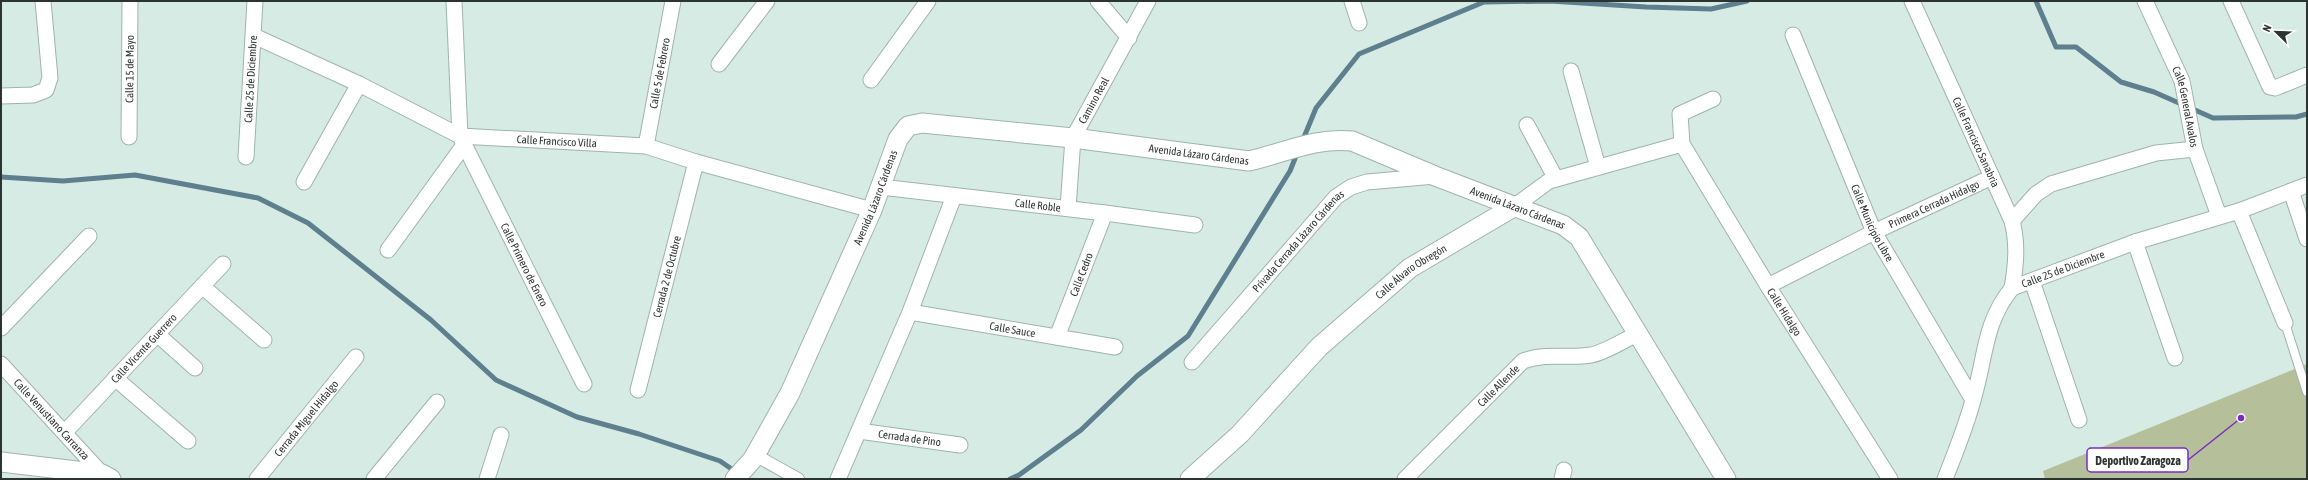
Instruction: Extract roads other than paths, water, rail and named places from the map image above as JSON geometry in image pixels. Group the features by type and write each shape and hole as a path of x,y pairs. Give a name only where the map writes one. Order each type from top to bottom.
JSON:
{"street":[{"path":"1,96 33,95 46,90 50,78 43,1"},
{"name":"Calle 15 de Mayo","path":"129,137 130,1"},
{"name":"Calle 25 de Diciembre","path":"246,157 255,1"},
{"name":"Calle Primero de Enero","path":"454,1 462,141 584,384"},
{"name":"Calle 5 de Febrero","path":"646,146 673,1"},
{"path":"720,64 767,1"},
{"path":"871,80 928,1"},
{"path":"1098,1 1129,38"},
{"name":"Camino Real","path":"1068,208 1073,138 1148,1"},
{"path":"1352,1 1359,23"},
{"name":"Calle Francisco Sanabria","path":"1912,1 2012,221 2016,236 2017,251 2012,288"},
{"name":"Calle General Avalos","path":"2145,1 2182,81 2195,149 2219,216"},
{"path":"2231,1 2270,87 2275,88 2307,75"},
{"name":"Calle Municipio Libre","path":"1793,35 1874,232 1973,400"},
{"name":"Calle Francisco Villa","path":"254,36 359,84 462,141 646,146 696,162 872,210"},
{"path":"1571,71 1598,167"},
{"path":"304,182 359,84"},
{"path":"1682,144 1680,114 1713,99"},
{"name":"Avenida Lázaro Cárdenas","path":"735,479 754,457 790,392 872,210 898,139 908,126 922,123 1073,138 1249,161 1277,154 1313,142 1340,140 1352,142 1434,176 1564,225 1579,237 1639,333 1726,479"},
{"path":"1527,125 1556,179"},
{"path":"388,250 462,141"},
{"name":"Calle Álvaro Obregón","path":"1190,479 1240,434 1319,347 1410,268 1515,206 1549,181 1682,144"},
{"name":"Calle Hidalgo","path":"1682,144 1768,286 1890,479"},
{"path":"2012,221 2036,194 2050,184 2156,153 2195,149"},
{"name":"Cerrada 2 de Octubre","path":"638,390 696,162"},
{"name":"Privada Cerrada Lázaro Cárdenas","path":"1192,362 1336,197 1351,187 1368,182 1434,176"},
{"name":"Primera Cerrada Hidalgo","path":"1768,286 1874,232 1992,177"},
{"name":"Calle 25 de Diciembre","path":"1945,479 1973,400 1990,326 1999,305 2012,288 2135,242 2239,211 2307,185"},
{"name":"Calle Roble","path":"881,187 1068,208 1195,225"},
{"path":"2292,191 2307,239"},
{"path":"838,479 910,312 954,196"},
{"path":"2239,211 2285,323"},
{"name":"Calle Cedro","path":"1057,337 1105,213"},
{"path":"1,328 89,236"},
{"path":"2135,242 2175,358"},
{"name":"Calle Vicente Guerrero","path":"65,432 223,264"},
{"path":"2032,281 2079,420"},
{"path":"202,286 264,340"},
{"name":"Calle Sauce","path":"910,312 1115,347"},
{"name":"Calle Allende","path":"1405,479 1523,361 1540,355 1579,356 1593,354 1639,333"},
{"path":"157,334 195,368"},
{"name":"Cerrada Miguel Hidalgo","path":"257,479 356,357"},
{"name":"Calle Venustiano Carranza","path":"1,364 107,476"},
{"path":"115,378 188,441"},
{"path":"374,479 437,402"},
{"name":"Cerrada de Pino","path":"859,431 960,445"},
{"path":"487,479 501,435"},
{"path":"754,457 798,479"},
{"path":"2,461 107,476"}],"lane":[{"path":"2285,323 2307,392"}],"waterway":[{"path":"1550,1 1646,7 1711,9 1747,1"},
{"path":"1302,142 1316,108 1359,54 1484,2 1550,1"},
{"path":"2036,1 2056,47 2076,47 2121,82 2154,92 2213,118 2296,117 2307,114"},
{"path":"1010,479 1019,475 1081,430 1137,376 1188,336 1290,171 1298,151"},
{"path":"1,177 63,181 135,175 258,198 308,223 431,320 496,380 577,417 639,434 720,461 736,472"}],"place":[{"name":"Deportivo Zaragoza","path":"2241,418"}]}
